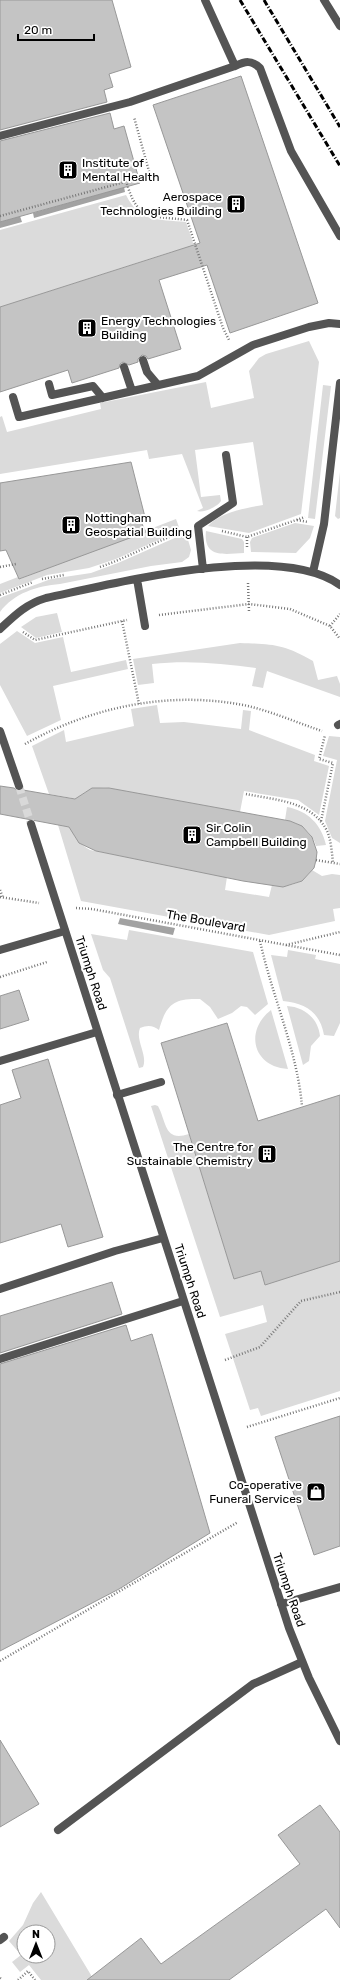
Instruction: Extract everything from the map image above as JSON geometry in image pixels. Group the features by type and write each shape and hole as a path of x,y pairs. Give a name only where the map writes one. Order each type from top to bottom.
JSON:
{"street":[{"path":"205,0 235,66"},
{"path":"324,0 340,26"},
{"path":"0,136 130,102 246,61 254,62 260,68 291,151 340,236"},
{"path":"13,397 19,417 198,376 253,345 309,326 329,323 340,324"},
{"path":"143,360 147,372 158,385"},
{"path":"124,367 132,391"},
{"path":"314,572 324,524 340,383"},
{"path":"49,384 52,396 93,386 103,398"},
{"path":"203,569 199,525 233,503 226,455"},
{"path":"0,629 20,610 32,602 137,579 203,569 248,565 280,566 314,572 340,585"},
{"path":"137,579 144,621"},
{"path":"0,731 19,786"},
{"name":"Triumph Road","path":"31,824 281,1604 302,1662 340,1741"},
{"path":"0,950 65,930"},
{"path":"0,1061 97,1032"},
{"path":"117,1095 161,1082"},
{"path":"0,1289 116,1251 164,1238"},
{"path":"0,1359 183,1301"},
{"path":"281,1604 340,1587"},
{"path":"58,1830 253,1684 302,1662"}],"path":[{"path":"0,216 150,175 133,112"},
{"path":"126,181 135,205 143,214 187,220 223,328 237,354"},
{"path":"97,568 117,561 152,544 199,525 247,537 305,517"},
{"path":"0,567 16,564"},
{"path":"0,595 49,577 70,574"},
{"path":"8,621 35,640 122,621 144,621 212,607 249,604 290,609 330,626 340,639"},
{"path":"330,626 340,614"},
{"path":"122,621 139,704"},
{"path":"25,744 95,713 139,704 171,700 211,700 249,706 326,733 319,759 333,763 321,822"},
{"path":"246,794 297,804 310,811 321,822 328,833 333,863"},
{"path":"316,860 340,864"},
{"path":"0,890 1,897 39,903"},
{"name":"The Boulevard","path":"70,907 340,955"},
{"path":"284,945 340,932"},
{"path":"260,940 276,1004 299,1079 302,1106"},
{"path":"0,977 47,962"},
{"path":"225,1360 260,1347 301,1301 340,1292"},
{"path":"246,1427 340,1398"},
{"path":"0,1661 234,1524 253,1516"},
{"path":"18,1980 28,1971 35,1980"}],"shaded area":[{"path":"124,187 125,192 34,218 33,213"},
{"path":"126,195 137,211 144,215 158,220 186,222 201,267 181,273 174,251 0,307 0,230"},
{"path":"20,216 22,222 0,228 0,222"},
{"path":"309,341 319,362 301,514 249,533 208,526 219,517 226,514 241,509 263,505 253,442 195,450 201,497 220,495 221,501 213,507 203,511 197,511 203,508 182,454 149,459 147,450 0,474 0,417 2,416 7,432 101,409 100,403 206,382 211,408 254,398 249,371 259,358 266,354"},
{"path":"323,385 331,386 315,519 308,518"},
{"path":"340,472 340,518 338,519 335,516"},
{"path":"176,519 180,530 116,559 89,568 47,575 0,593 0,584 18,577 20,579"},
{"path":"295,523 314,526 310,538 296,553 251,552 250,542 252,538"},
{"path":"206,531 242,539 244,542 244,553 223,554 212,551 206,540"},
{"path":"186,533 191,550 189,557 182,562 151,566 35,589 19,595 6,605 0,612 0,598 2,597 51,579 91,573 118,563"},
{"path":"57,613 62,632 36,638 21,627 36,617"},
{"path":"17,631 35,643 63,637 71,672 126,660 128,669 53,686 61,720 27,736 0,685 0,644"},
{"path":"240,643 278,646 303,655 313,661 318,680 337,676 340,684 340,697 267,671 263,688 252,686 256,668 204,663 178,662 152,664 154,683 138,685 133,659"},
{"path":"157,705 160,723 184,722 241,729 243,710 251,711 249,730 315,755 314,761 329,766 319,815 298,800 244,791 240,812 109,788 91,789 77,799 49,794 32,746 64,730 66,742 134,726 131,709"},
{"path":"329,736 340,737 340,843 332,838 325,821 337,760 323,756"},
{"path":"287,807 307,815 321,831 326,845 316,846 312,836 305,828 296,823 285,820"},
{"path":"58,825 71,827 78,841 90,850 227,877 225,890 269,897 272,885 284,886 295,884 304,879 312,870 322,876 332,874 340,875 340,908 333,909 335,921 269,935 81,901"},
{"path":"120,918 175,928 173,935 118,924"},
{"path":"129,930 253,952 268,1004 255,1015 247,1007 241,1006 232,1013 218,1019 210,1007 200,999 183,1000 177,1002 168,1009 159,1030 150,1026 140,1028 139,1037 144,1062 143,1067 139,1068 110,978 103,970 91,934 127,940"},
{"path":"288,950 316,955 315,959 340,964 340,1023 334,1036 324,1035 319,1020 310,1010 298,1004 283,1001 271,955 287,957"},
{"path":"287,1006 304,1011 313,1019 319,1030 320,1036 311,1046 309,1061 303,1065"},
{"path":"271,1010 288,1069 276,1067 267,1062 260,1055 256,1047 255,1037 257,1028 263,1018"},
{"path":"151,1106 158,1106 165,1124 171,1133 181,1136 189,1134 234,1279 261,1271 266,1284 340,1261 340,1391 261,1416 258,1408 250,1410 225,1334 267,1322 263,1305 220,1317"},
{"path":"41,1892 94,1980 41,1980 29,1965 20,1972 12,1962 16,1959 16,1964 56,1964 56,1924 23,1924 33,1903"},
{"path":"16,1933 16,1949 9,1941"}],"building":[{"path":"0,0 112,0 131,67 109,74 113,87 104,90 107,102 0,130"},
{"path":"241,76 318,303 230,333 207,265 159,280 181,349 148,359 146,356 142,355 138,359 138,362 129,365 123,362 120,364 119,368 72,383 68,370 0,392 0,307 200,243 153,105"},
{"name":"Institute of Mental Health","path":"110,113 114,129 124,126 140,183 0,222 0,141"},
{"name":"Nottingham Geospatial Building","path":"131,462 145,517 139,518 146,532 19,579 6,550 0,551 0,483"},
{"name":"Sir Colin Campbell Building","path":"0,786 14,788 18,791 23,790 75,799 92,788 109,788 290,821 302,826 312,837 317,852 316,860 314,868 302,881 283,887 243,881 96,851 79,843 69,827 0,814"},
{"path":"19,990 29,1020 0,1029 0,996"},
{"name":"The Centre for Sustainable Chemistry","path":"227,1023 258,1121 340,1095 340,1261 265,1285 261,1271 234,1279 161,1043"},
{"path":"48,1059 103,1237 68,1247 61,1224 0,1243 0,1105 21,1098 12,1070"},
{"path":"112,1282 122,1314 0,1353 0,1316"},
{"path":"126,1325 131,1341 152,1334 210,1533 119,1589 0,1651 0,1364"},
{"name":"Co-operative Funeral Services","path":"340,1416 340,1546 314,1555 275,1437"},
{"path":"0,1740 39,1804 0,1827"},
{"path":"320,1805 340,1832 340,1928 326,1909 229,1980 87,1980 141,1938 161,1964 300,1864 278,1835"}],"tunnel":[{"path":"19,786 31,824"}],"railway":[{"path":"240,0 340,166"},
{"path":"264,0 340,127"}],"place":[{"name":"Institute of Mental Health","path":"68,170"},
{"name":"Aerospace Technologies Building","path":"236,204"},
{"name":"Energy Technologies Building","path":"87,328"},
{"name":"Nottingham Geospatial Building","path":"71,525"},
{"name":"Sir Colin Campbell Building","path":"192,835"},
{"name":"The Centre for Sustainable Chemistry","path":"267,1154"},
{"name":"Co-operative Funeral Services","path":"316,1492"}]}
